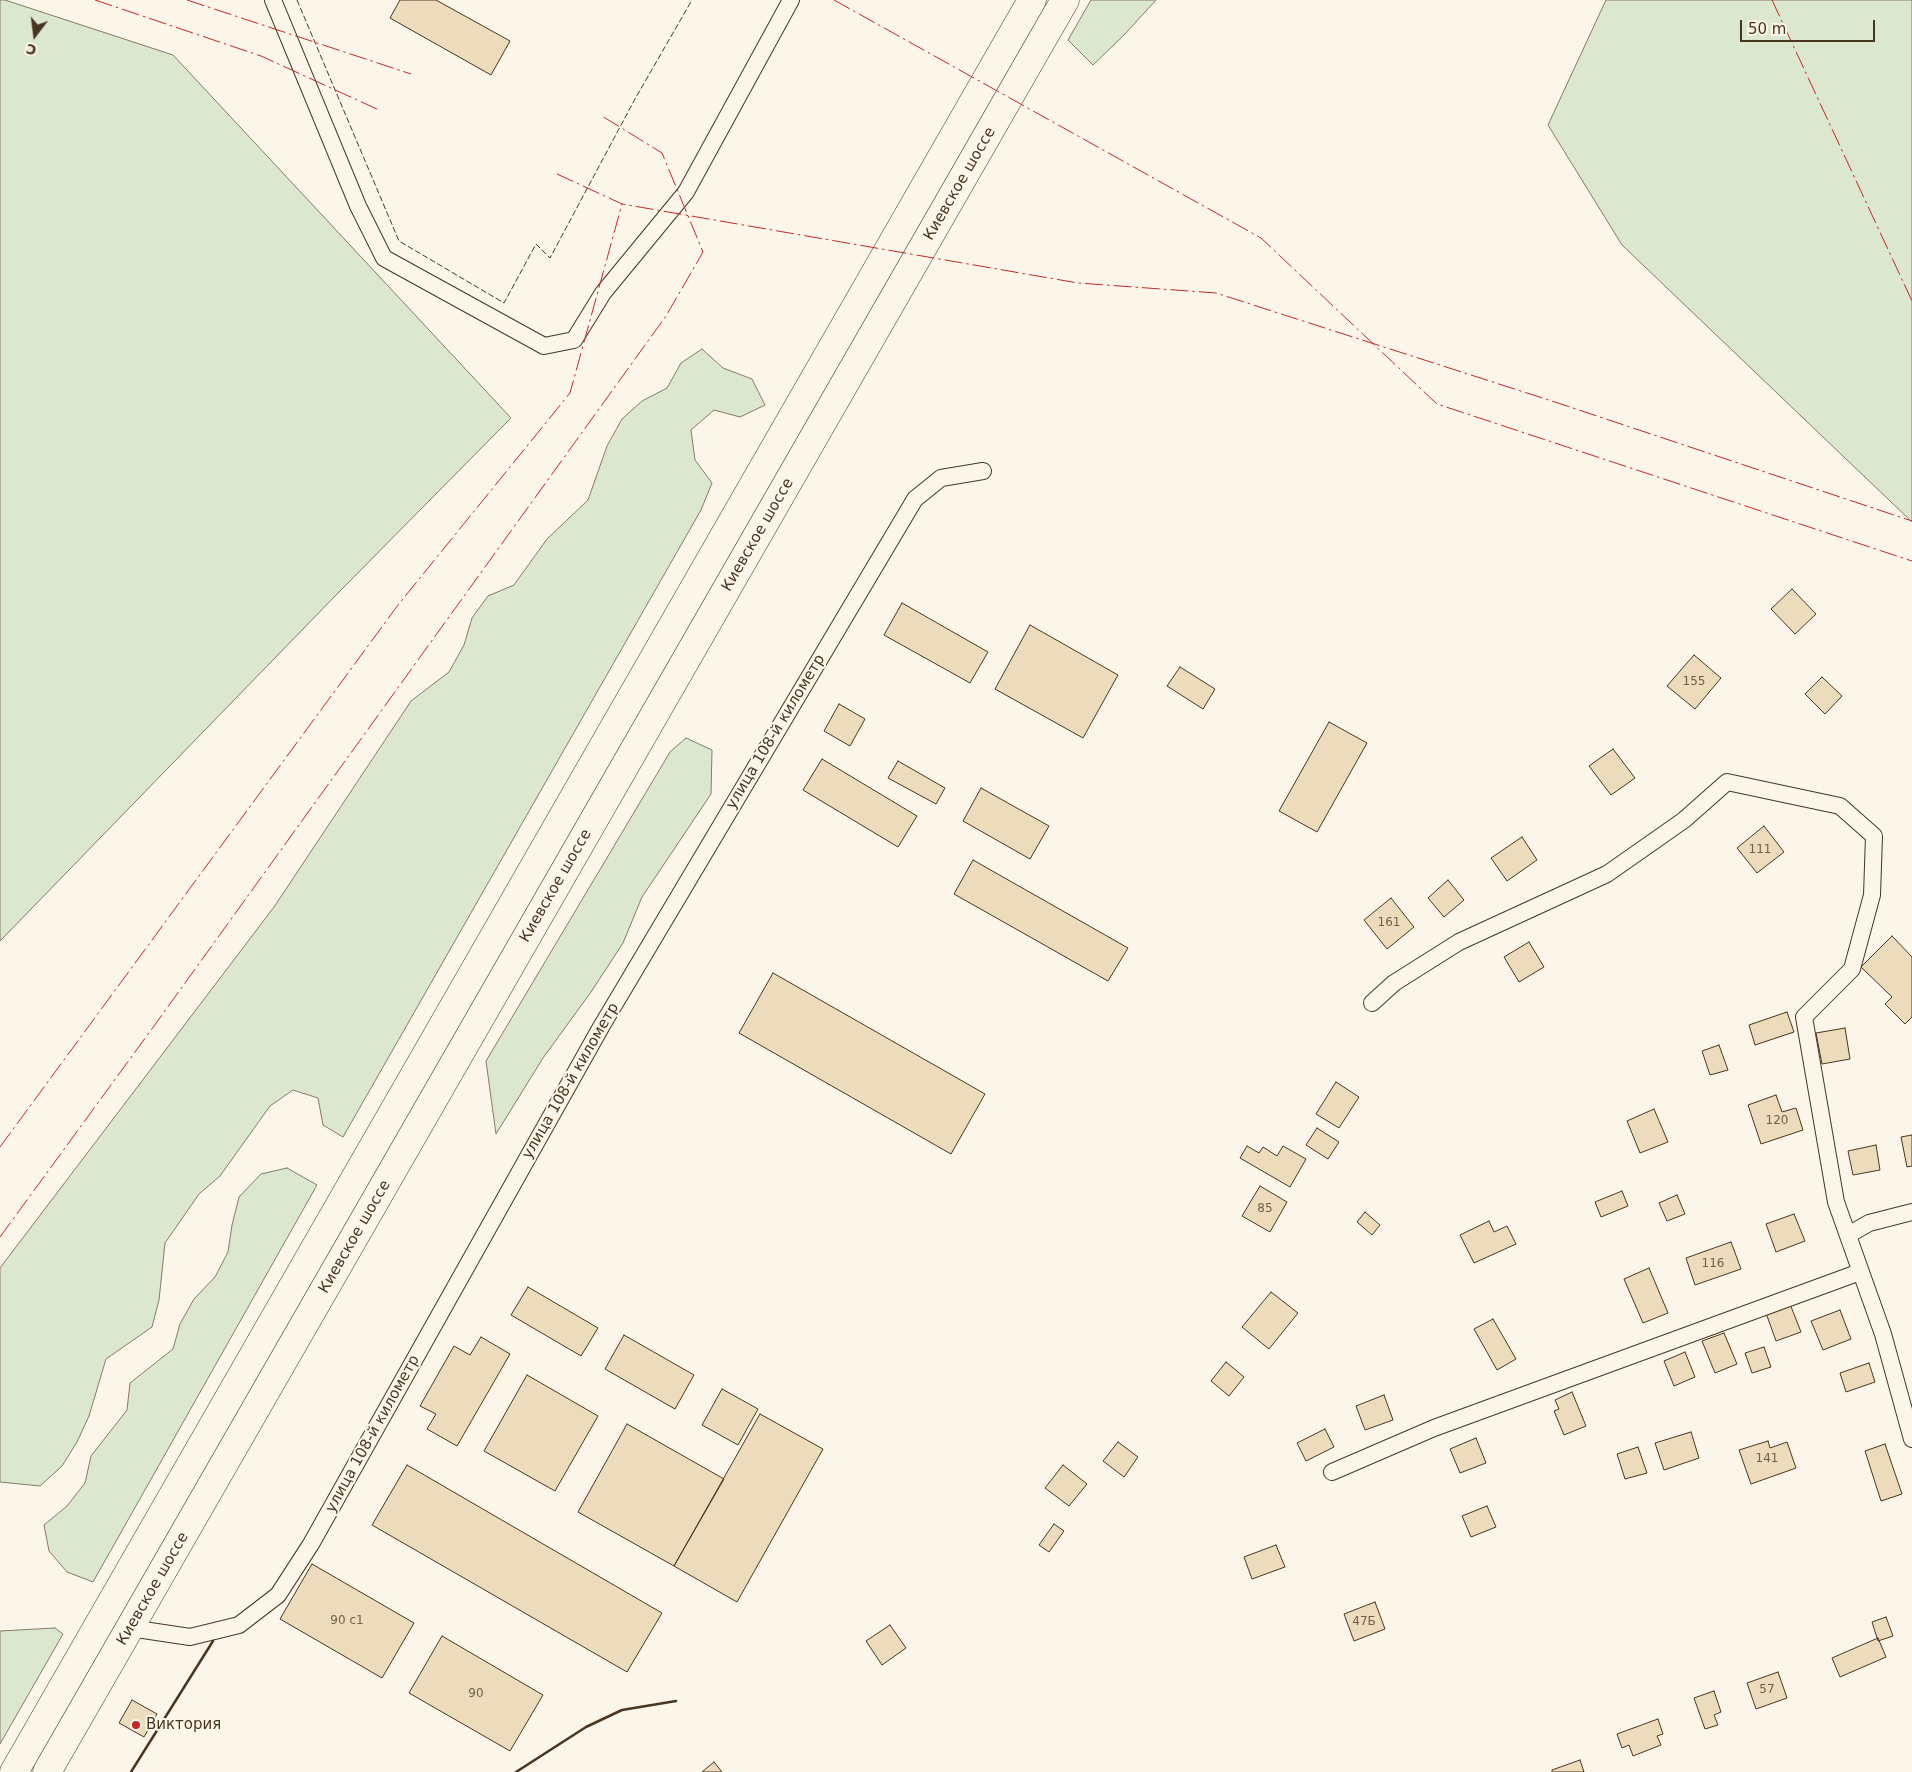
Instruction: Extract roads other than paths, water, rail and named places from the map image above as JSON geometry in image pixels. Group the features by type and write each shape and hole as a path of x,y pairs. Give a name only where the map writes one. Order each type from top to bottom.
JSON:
{"highway":[{"name":"Киевское шоссе","path":"14,1772 1032,0"},
{"name":"Киевское шоссе","path":"47,1772 1065,0"}],"street":[{"path":"274,0 358,206 384,258 544,346 574,340 604,293 686,192 791,0"},
{"name":"улица 108-й километр","path":"130,1628 190,1637 240,1625 278,1595 311,1544 601,1027 915,499 941,478 983,471"},
{"path":"1372,1003 1394,983 1459,942 1607,874 1684,820 1727,782 1840,806 1874,836 1872,895 1852,969 1804,1017 1836,1202 1883,1334 1912,1439"},
{"path":"1848,1235 1869,1223 1912,1212"},
{"path":"1332,1472 1434,1428 1860,1272"}],"place":[{"name":"Виктория","path":"136,1725"}]}
